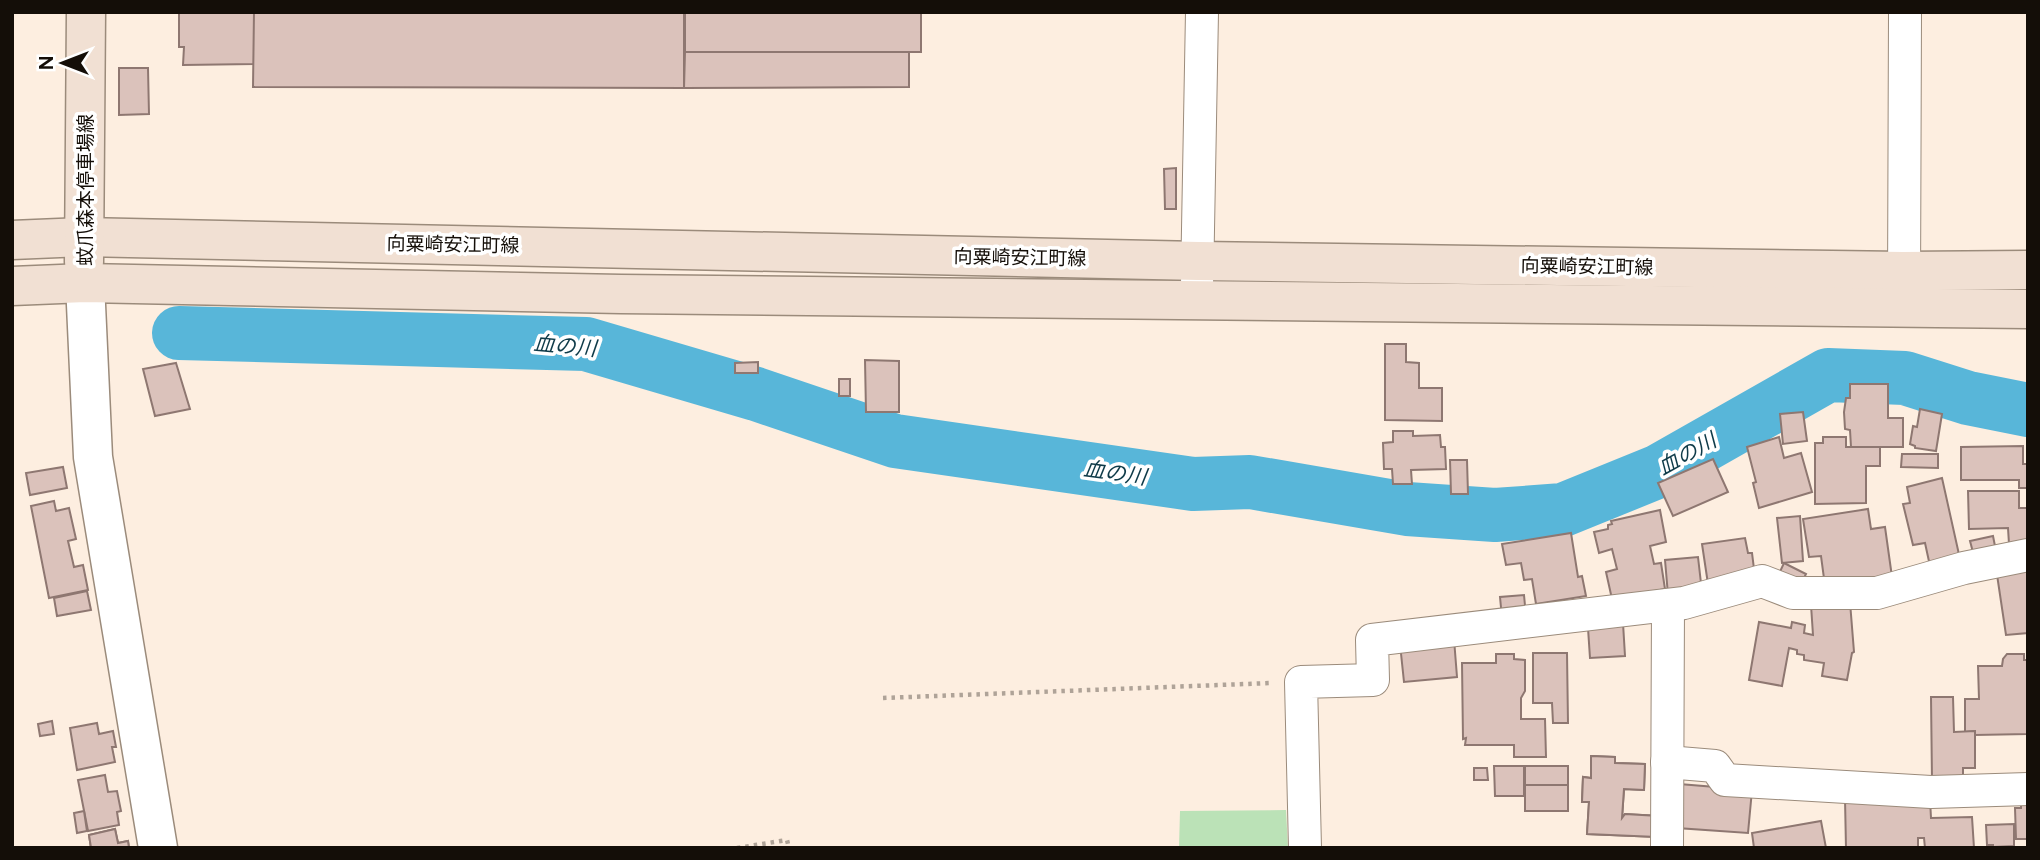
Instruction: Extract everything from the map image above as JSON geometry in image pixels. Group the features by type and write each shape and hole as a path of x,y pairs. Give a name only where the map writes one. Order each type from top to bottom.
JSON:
{"main road":[{"name":"蚊爪森本停車場線","path":"85,283 83,237 86,12"},
{"name":"向粟崎安江町線","path":"12,240 83,237 1199,261 1903,271 2028,270"},
{"name":"向粟崎安江町線","path":"12,286 85,283 621,294 2028,309"}],"street":[{"path":"1197,299 1202,12"},
{"path":"1905,12 1905,309"},
{"path":"85,283 93,457 158,848"},
{"path":"1305,848 1301,682 1373,680 1372,640 1668,606 1762,581 1793,593 1877,593 1964,568 2028,555"},
{"path":"1667,848 1668,606"},
{"path":"1667,762 1715,765 1725,780 1931,792 2028,789"}],"path":[{"path":"883,698 1301,682"},
{"path":"737,848 787,840 789,848"}],"green space":[{"path":"1286,810 1288,848 1179,848 1180,811"}],"building":[{"path":"179,12 254,12 254,64 183,65 184,47 179,47"},
{"path":"254,12 684,12 684,88 253,87"},
{"path":"685,12 921,12 921,52 685,52"},
{"path":"685,52 909,52 909,87 684,88"},
{"path":"119,68 148,68 149,114 119,115"},
{"path":"1176,168 1176,209 1165,209 1164,169"},
{"path":"1385,344 1406,344 1406,362 1419,363 1419,388 1442,388 1442,421 1385,420"},
{"path":"865,360 899,361 899,412 866,412"},
{"path":"758,362 758,373 735,373 735,363"},
{"path":"176,363 190,409 155,416 143,369"},
{"path":"839,379 850,379 850,396 839,396"},
{"path":"1850,384 1888,384 1888,418 1903,418 1903,447 1851,447 1850,430 1845,429 1844,412 1846,398 1850,398"},
{"path":"1920,409 1942,414 1936,451 1915,448 1910,444"},
{"path":"1803,412 1807,441 1783,444 1780,414"},
{"path":"1393,431 1413,431 1413,436 1440,435 1441,447 1445,447 1446,469 1411,470 1412,484 1393,484 1392,469 1384,469 1383,443 1393,442"},
{"path":"1779,437 1784,458 1801,453 1812,492 1759,508 1747,447"},
{"path":"1823,437 1846,437 1846,447 1880,447 1880,466 1866,466 1866,503 1815,504 1815,443 1823,443"},
{"path":"2023,446 2023,464 2028,464 2028,488 2019,488 2019,480 1961,480 1961,447"},
{"path":"1902,454 1938,454 1938,468 1901,467"},
{"path":"1713,459 1728,492 1673,516 1658,483"},
{"path":"1450,460 1467,460 1468,494 1451,494"},
{"path":"63,467 67,488 30,495 26,473"},
{"path":"1942,478 1960,559 1930,566 1925,543 1913,545 1903,504 1910,503 1907,487"},
{"path":"1968,491 2019,491 2019,508 2028,508 2028,543 2009,544 2008,528 1969,529"},
{"path":"54,501 56,511 69,508 76,539 68,541 74,567 83,565 88,590 49,598 31,506"},
{"path":"1868,509 1871,529 1885,527 1892,577 1825,586 1821,556 1809,557 1803,519"},
{"path":"1660,510 1666,542 1650,546 1654,564 1661,563 1665,589 1612,599 1606,572 1617,569 1612,549 1599,553 1594,532 1608,529 1611,521"},
{"path":"1800,516 1803,561 1782,563 1777,518"},
{"path":"1571,533 1578,577 1582,576 1586,596 1536,604 1532,579 1524,580 1521,563 1506,565 1502,544"},
{"path":"1993,536 1996,551 1974,556 1970,541"},
{"path":"1745,538 1748,553 1752,553 1755,577 1708,584 1702,544"},
{"path":"1698,557 1702,592 1668,595 1665,560"},
{"path":"2028,561 2028,633 2006,635 1996,568"},
{"path":"1784,563 1806,574 1799,588 1777,578"},
{"path":"87,591 91,610 57,616 54,598"},
{"path":"1524,595 1526,616 1502,618 1500,597"},
{"path":"1850,602 1854,652 1847,680 1822,676 1824,663 1804,660 1804,655 1789,648 1782,686 1749,680 1759,622 1791,628 1792,622 1805,625 1804,633 1813,635 1811,605"},
{"path":"1623,623 1625,656 1590,658 1588,628"},
{"path":"1454,639 1457,677 1404,682 1400,644"},
{"path":"1533,653 1567,653 1568,723 1553,723 1552,703 1533,703"},
{"path":"1496,654 1514,654 1514,659 1525,660 1521,719 1545,719 1546,757 1514,757 1514,745 1465,745 1462,663 1496,663"},
{"path":"2007,654 2024,654 2024,660 2028,660 2028,734 1975,735 1975,731 1965,732 1965,699 1979,699 1978,666 2002,666"},
{"path":"1931,697 1953,697 1954,732 1975,731 1975,768 1963,768 1963,780 1932,781"},
{"path":"52,721 54,734 40,736 38,724"},
{"path":"97,723 99,734 113,731 115,762 77,770 70,728"},
{"path":"1591,756 1615,757 1615,763 1645,764 1644,790 1624,789 1622,818 1625,814 1659,816 1657,837 1587,834 1589,802 1582,802 1583,777 1591,778"},
{"path":"1591,756 1615,757 1615,763 1645,764 1644,790 1624,789 1622,818 1625,814 1659,816 1657,837 1587,834 1589,802 1582,802 1583,777 1591,778"},
{"path":"1494,766 1524,766 1524,796 1495,796"},
{"path":"1525,766 1568,766 1568,785 1525,785"},
{"path":"1474,768 1487,768 1488,780 1474,780"},
{"path":"105,775 108,792 117,791 121,811 117,812 119,825 88,831 78,780"},
{"path":"1679,784 1752,790 1748,833 1677,828"},
{"path":"1525,785 1568,785 1568,811 1525,811"},
{"path":"2021,795 2028,795 2028,839 2016,839 2015,808 2021,808"},
{"path":"1866,798 1867,804 1896,804 1930,799 1931,818 1972,817 1974,848 1925,848 1924,838 1918,838 1918,848 1846,848 1845,799"},
{"path":"84,811 87,831 77,833 74,813"},
{"path":"1821,821 1826,848 1754,848 1752,833"},
{"path":"2014,824 2014,846 1987,845 1986,825"},
{"path":"115,829 118,843 128,841 129,848 91,848 89,835"},
{"path":"115,829 118,843 128,841 129,848 91,848 89,835"}],"waterway":[{"name":"血の川","path":"179,333 586,344 756,394 895,441 1193,484 1250,482 1407,509 1495,515 1563,510 1659,471 1828,375 1905,378 1968,398 2028,410"}]}
